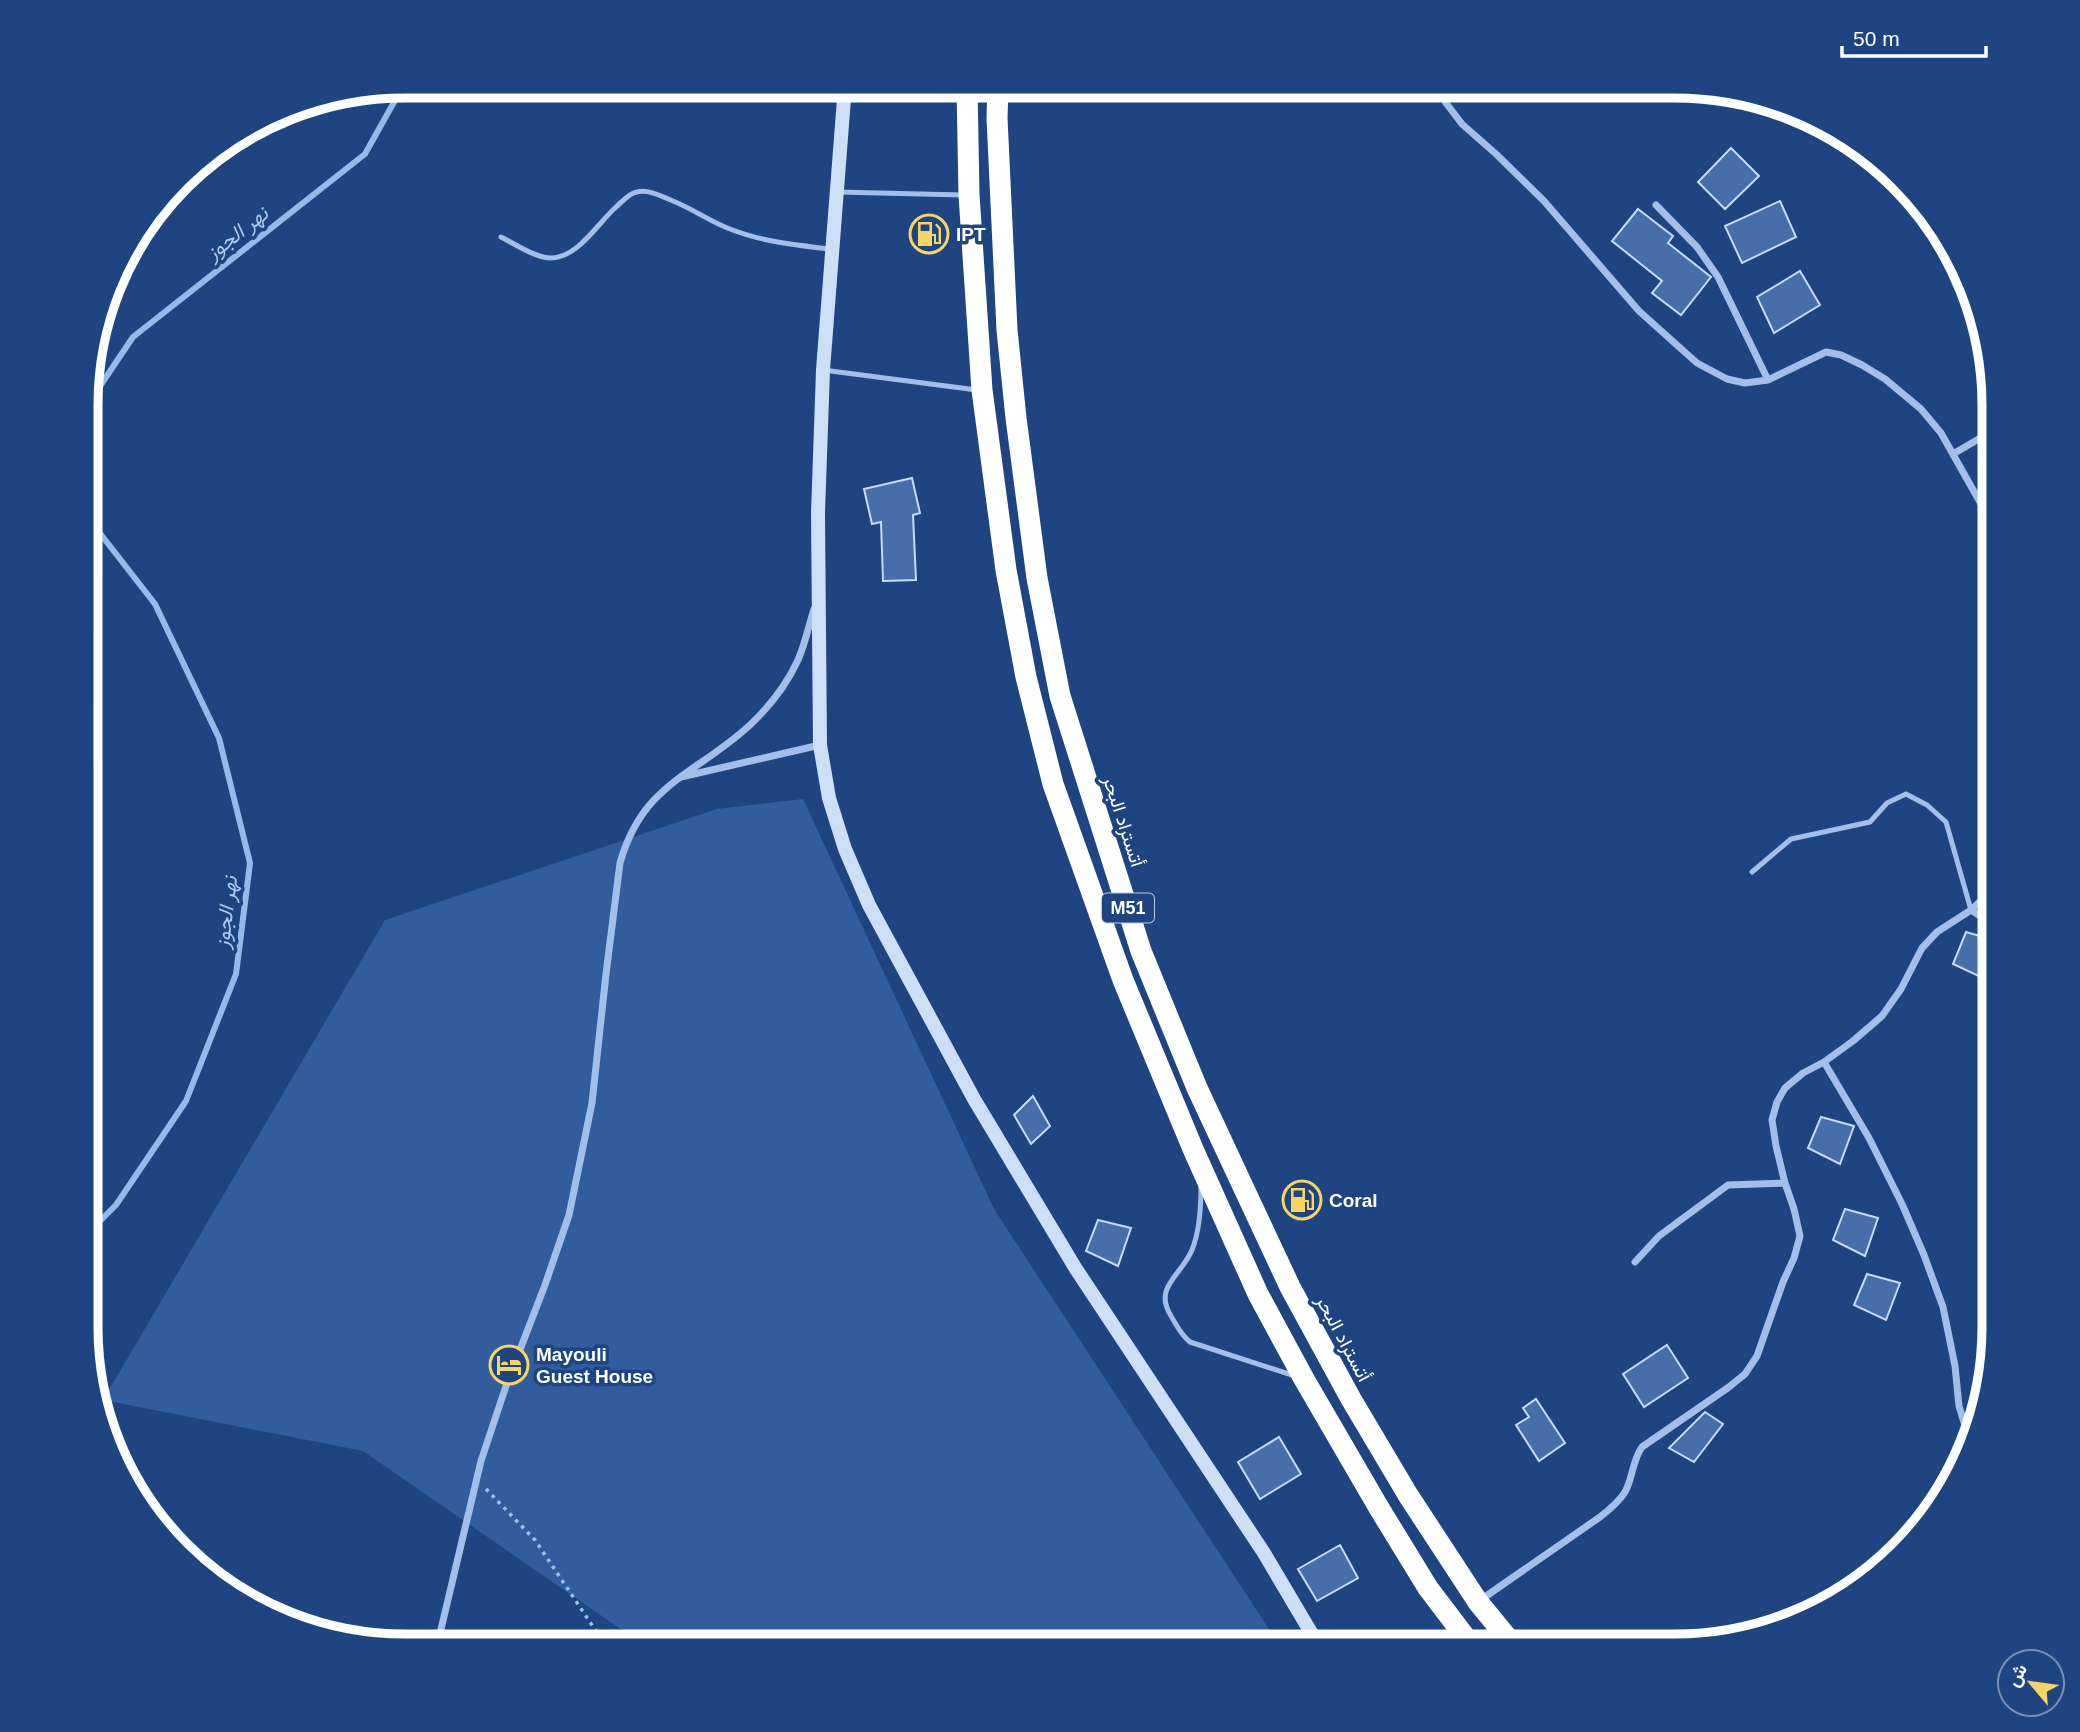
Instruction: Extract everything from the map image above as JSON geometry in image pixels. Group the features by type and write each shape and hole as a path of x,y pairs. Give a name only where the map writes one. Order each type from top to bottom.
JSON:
{"highway":[{"name":"M51","path":"967,98 969,195 982,390 1006,570 1026,677 1053,784 1123,980 1193,1149 1258,1294 1304,1379 1429,1588 1463,1634"},
{"name":"أتستراد البحر","path":"998,98 1007,330 1035,564 1060,696 1141,950 1197,1088 1290,1287 1351,1399 1408,1494 1478,1602 1504,1634"}],"street":[{"path":"844,98 823,370 818,513 820,745 829,798 869,905 974,1099 1076,1269 1264,1553 1312,1634"},
{"path":"1443,98 1462,124 1544,201 1639,311 1697,363 1727,379 1745,383 1768,380 1826,352 1841,355 1862,365 1885,379 1921,409 1941,433 1982,505"},
{"path":"1656,205 1697,247 1718,276 1768,380"},
{"path":"1954,454 1982,437"},
{"path":"440,1634 477,1479 506,1386 569,1215 592,1104 620,863 629,837 656,796 676,778 750,725 777,695 798,660 819,593"},
{"path":"676,778 820,745"},
{"path":"1478,1602 1600,1517 1615,1504 1627,1488 1636,1456 1642,1447 1745,1374 1757,1356 1800,1236 1785,1183 1772,1120 1777,1102 1785,1088 1803,1073 1824,1062 1882,1016 1902,989 1922,948 1937,932 1982,900"},
{"path":"1971,910 1982,917"},
{"path":"1824,1062 1869,1138 1924,1255 1943,1307 1955,1366 1959,1406 1966,1427"},
{"path":"1635,1262 1659,1236 1728,1185 1785,1183"}],"lane":[{"path":"501,237 548,258 561,256 578,246 626,198 635,192 645,191 689,208 729,229 769,242 833,250"},
{"path":"837,192 969,195"},
{"path":"823,370 982,390"},
{"path":"1752,872 1791,839 1870,822 1887,803 1906,794 1927,805 1945,822 1971,910"},
{"path":"1193,1149 1201,1187 1199,1222 1191,1253 1165,1293 1164,1306 1183,1337 1190,1342 1304,1379"}],"path":[{"path":"477,1479 535,1540 598,1634"}],"shaded area":[{"path":"803,799 994,1209 1272,1634 626,1634 363,1451 107,1401 106,1395 385,920 717,809"}],"building":[{"path":"1731,148 1759,176 1725,209 1698,182"},
{"path":"1780,201 1796,237 1742,263 1725,226"},
{"path":"1638,209 1673,236 1668,243 1711,277 1681,315 1652,293 1662,281 1612,241"},
{"path":"1800,271 1820,305 1774,333 1757,297"},
{"path":"912,478 920,513 913,515 916,580 883,581 881,522 872,524 864,489"},
{"path":"1966,932 1982,937 1982,978 1953,964"},
{"path":"1033,1096 1050,1126 1031,1144 1014,1115"},
{"path":"1821,1117 1854,1126 1840,1164 1808,1148"},
{"path":"1845,1209 1878,1218 1865,1256 1833,1240"},
{"path":"1098,1220 1131,1228 1118,1266 1086,1251"},
{"path":"1867,1274 1900,1283 1886,1320 1854,1305"},
{"path":"1667,1345 1688,1378 1644,1407 1623,1374"},
{"path":"1536,1399 1565,1443 1539,1461 1516,1425 1529,1417 1523,1408"},
{"path":"1705,1412 1723,1424 1694,1462 1669,1448"},
{"path":"1279,1437 1301,1474 1260,1499 1238,1462"},
{"path":"1340,1545 1358,1578 1317,1601 1298,1569"}],"waterway":[{"name":"نهر الجوز","path":"99,388 133,337 365,154 396,98"},
{"name":"نهر الجوز","path":"98,530 155,604 219,738 250,863 236,974 186,1101 116,1205 98,1223"}],"place":[{"name":"IPT","path":"929,234"},
{"name":"Coral","path":"1302,1200"},
{"name":"Mayouli Guest House","path":"509,1365"}]}
